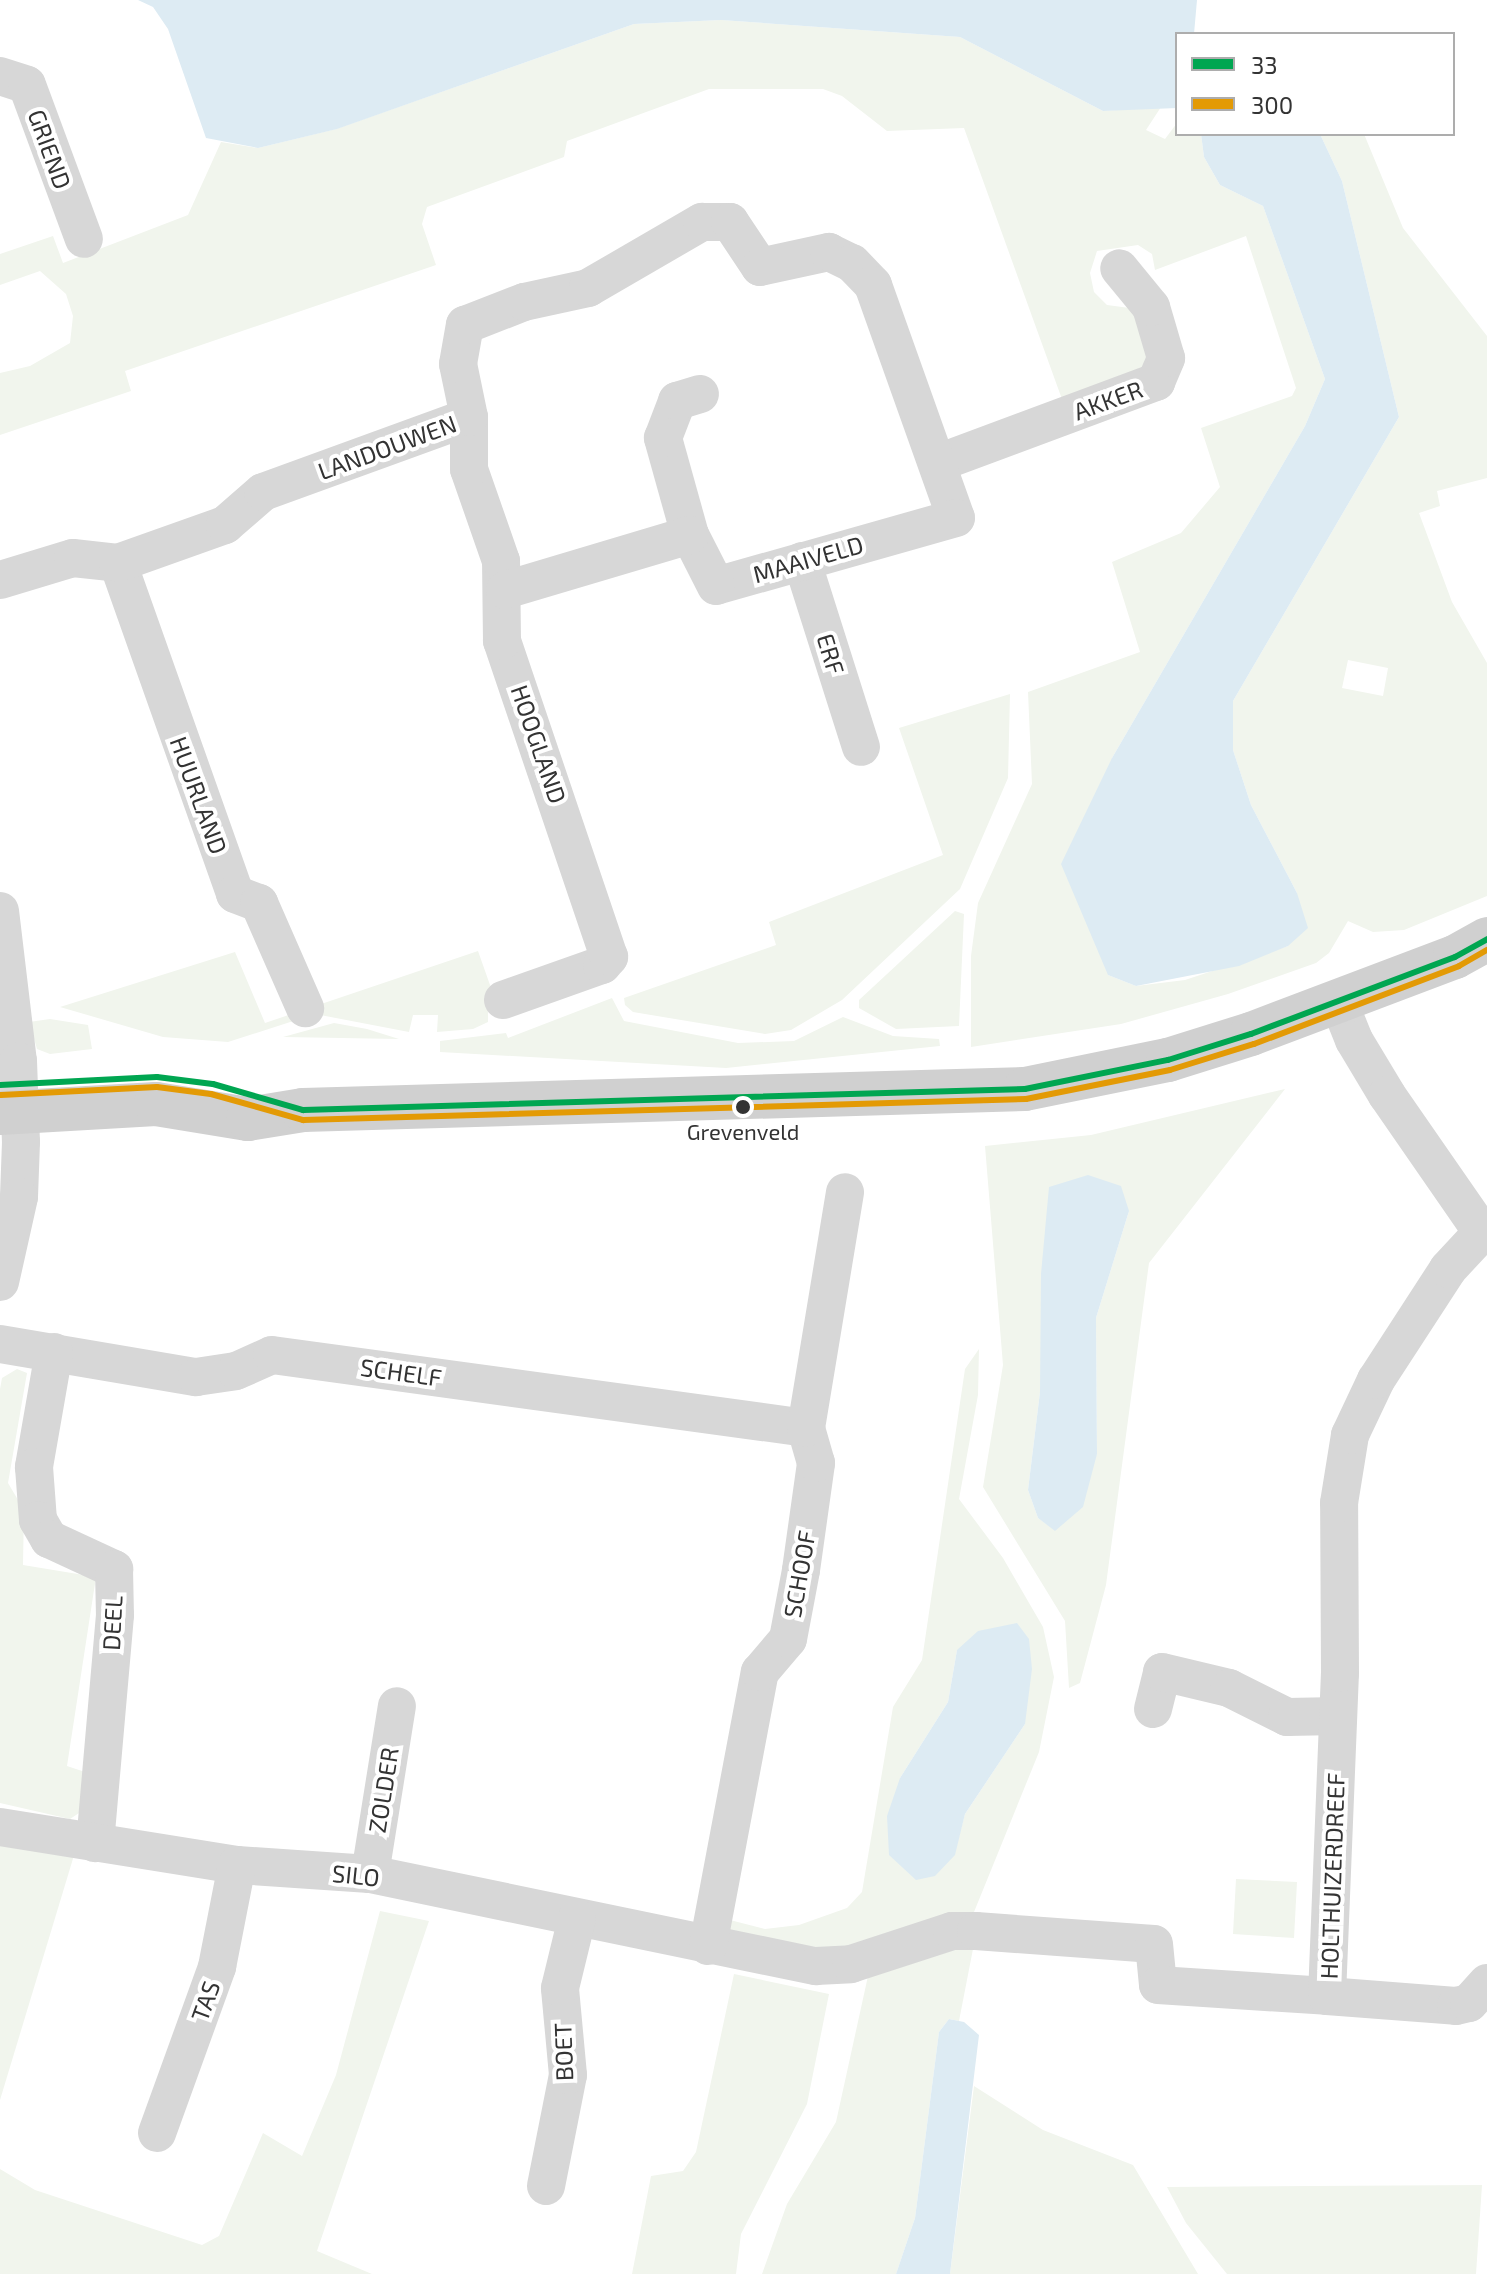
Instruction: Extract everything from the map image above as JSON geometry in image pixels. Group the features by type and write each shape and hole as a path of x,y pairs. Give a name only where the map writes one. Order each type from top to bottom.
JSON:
{"street":[{"name":"GRIEND","path":"0,76 27,85 84,239"},
{"name":"LANDOUWEN","path":"0,580 73,558 118,563 225,525 263,492 469,417 458,364 465,325 524,302 588,288 702,222 730,222 760,267 829,252 852,263 873,285 956,518"},
{"name":"AKKER","path":"938,463 1156,382 1166,358 1151,307 1119,268"},
{"name":"MAAIVELD","path":"700,394 677,401 663,438 690,535 716,586 956,518"},
{"name":"HOOGLAND","path":"469,417 469,469 501,561 505,590 502,641 609,957 602,965 503,1000"},
{"path":"505,590 690,535"},
{"name":"ERF","path":"802,561 861,747"},
{"name":"HUURLAND","path":"118,563 235,894 259,903 305,1008"},
{"path":"0,911 10,1098 19,1197 0,1282"},
{"path":"10,1098 157,1077 213,1084 303,1110 1025,1089 1168,1060 1455,957 1487,939"},
{"name":"HOLTHUIZERDREEF","path":"708,1946 816,1966 851,1964 952,1931 1154,1944 1158,1985 1327,1996 1338,1716 1339,1503 1350,1435 1376,1380 1448,1269 1484,1229 1387,1095 1354,1040 1338,1000"},
{"name":"SCHOOF","path":"708,1946 760,1672 788,1639 801,1570 816,1463 806,1428 845,1192"},
{"name":"SCHELF","path":"0,1344 196,1377 236,1371 272,1355 806,1428"},
{"name":"DEEL","path":"54,1352 34,1467 38,1520 49,1539 114,1569 95,1843"},
{"path":"1153,1709 1162,1672 1229,1688 1287,1717 1338,1716"},
{"name":"ZOLDER","path":"370,1874 397,1706"},
{"name":"SILO","path":"0,1827 237,1865 370,1874 708,1946"},
{"name":"TAS","path":"157,2133 217,1967 237,1865"},
{"name":"BOET","path":"546,2186 568,2075 560,1988 577,1918"},
{"path":"1327,1996 1456,2006 1469,2003 1487,1983"}],"shaded area":[{"path":"138,0 1197,0 1194,32 1175,32 1175,108 1103,111 960,37 721,20 634,24 337,129 258,148 206,138 168,29 153,7"},
{"path":"721,20 960,37 1103,111 1161,107 1146,130 1165,139 1175,126 1175,136 1201,136 1204,157 1220,185 1263,206 1325,379 1305,426 1112,758 1108,975 1136,986 1185,980 1288,946 1297,893 1251,805 1233,750 1233,701 1399,417 1342,181 1321,136 1365,136 1403,228 1487,336 1487,478 1437,491 1440,506 1419,513 1452,602 1487,663 1487,896 1404,930 1373,932 1348,921 1329,953 1316,963 1228,994 1121,1024 971,1047 971,956 978,903 1032,784 1028,692 1140,652 1112,562 1181,533 1220,487 1201,428 1292,396 1296,388 1246,236 1155,270 1152,254 1138,245 1097,251 1090,273 1094,292 1107,305 1137,309 1151,366 1063,402 964,128 887,131 842,96 823,89 709,89 567,141 564,157 427,207 422,224 436,265 125,371 131,391 0,435 0,373 30,366 70,343 73,316 66,294 40,271 0,285 0,254 53,236 63,263 188,215 221,142 258,148 336,129 634,24","holes":["1348,660 1388,668 1383,696 1342,688"]},
{"path":"1201,136 1321,136 1342,181 1399,417 1233,701 1233,750 1251,805 1297,893 1308,928 1288,946 1239,966 1136,986 1108,975 1061,864 1112,758 1305,426 1325,379 1263,206 1220,185 1204,157"},
{"path":"1010,694 1008,778 960,889 842,1000 791,1030 765,1034 633,1012 625,1005 624,998 776,945 769,922 943,855 899,728"},
{"path":"955,911 964,914 959,1026 896,1029 859,1008 859,1000"},
{"path":"478,951 496,1002 488,1006 488,1022 473,1029 437,1032 438,1015 413,1015 409,1032 315,1014 228,1042 163,1037 60,1007 235,952 265,1023"},
{"path":"612,998 624,1021 738,1043 794,1041 843,1017 893,1036 939,1039 940,1046 726,1068 440,1052 440,1041 506,1033 508,1038"},
{"path":"50,1019 88,1025 92,1049 50,1054 37,1049 29,1022"},
{"path":"334,1023 367,1029 399,1039 283,1037"},
{"path":"1285,1089 1149,1263 1106,1585 1080,1683 1069,1688 1065,1621 983,1487 1003,1365 985,1146 1091,1135","holes":["1129,1211 1096,1318 1097,1454 1055,1530 1038,1518 1028,1490 1040,1392"]},
{"path":"1088,1175 1121,1186 1129,1211 1096,1318 1097,1454 1083,1507 1055,1531 1038,1518 1028,1490 1040,1392 1041,1274 1049,1187"},
{"path":"979,1349 978,1395 959,1499 1003,1558 1043,1627 1054,1677 1039,1752 974,1912 832,1957 727,1934 730,1920 765,1929 799,1925 847,1908 862,1892 893,1707 922,1660 965,1369","holes":["957,1650 1025,1724 965,1814 954,1855 900,1778 948,1702"]},
{"path":"17,1369 27,1373 8,1483 24,1510 23,1565 96,1577 67,1766 85,1772 79,1813 70,1819 0,1803 0,1389 2,1378"},
{"path":"1017,1623 1029,1639 1032,1669 1025,1724 965,1814 955,1855 935,1876 916,1880 889,1855 887,1816 900,1778 948,1702 957,1650 978,1631"},
{"path":"0,1844 75,1852 0,2100"},
{"path":"1236,1879 1297,1882 1294,1938 1233,1934"},
{"path":"380,1911 429,1921 317,2251 372,2274 0,2274 0,2169 35,2190 202,2245 219,2236 263,2133 302,2156 336,2075"},
{"path":"951,1945 973,1949 959,2021 949,2019 939,2032 915,2218 896,2274 762,2274 787,2204 836,2122 868,1976"},
{"path":"734,1974 829,1994 807,2104 741,2234 736,2274 632,2274 651,2176 683,2171 696,2152"},
{"path":"949,2019 964,2022 979,2035 950,2274 896,2274 915,2218 939,2032"},
{"path":"974,2086 1043,2130 1133,2165 1198,2274 950,2274"},
{"path":"1482,2185 1476,2274 1227,2274 1186,2223 1167,2187"}],"transit line":[{"name":"33","path":"0,1085 157,1077 213,1084 303,1110 1025,1089 1168,1060 1251,1034 1455,957 1487,939"},
{"name":"300","path":"1,1095 157,1087 211,1094 303,1120 1026,1099 1170,1070 1254,1044 1459,966 1487,950"}],"place":[{"name":"Grevenveld","path":"743,1107"}]}
